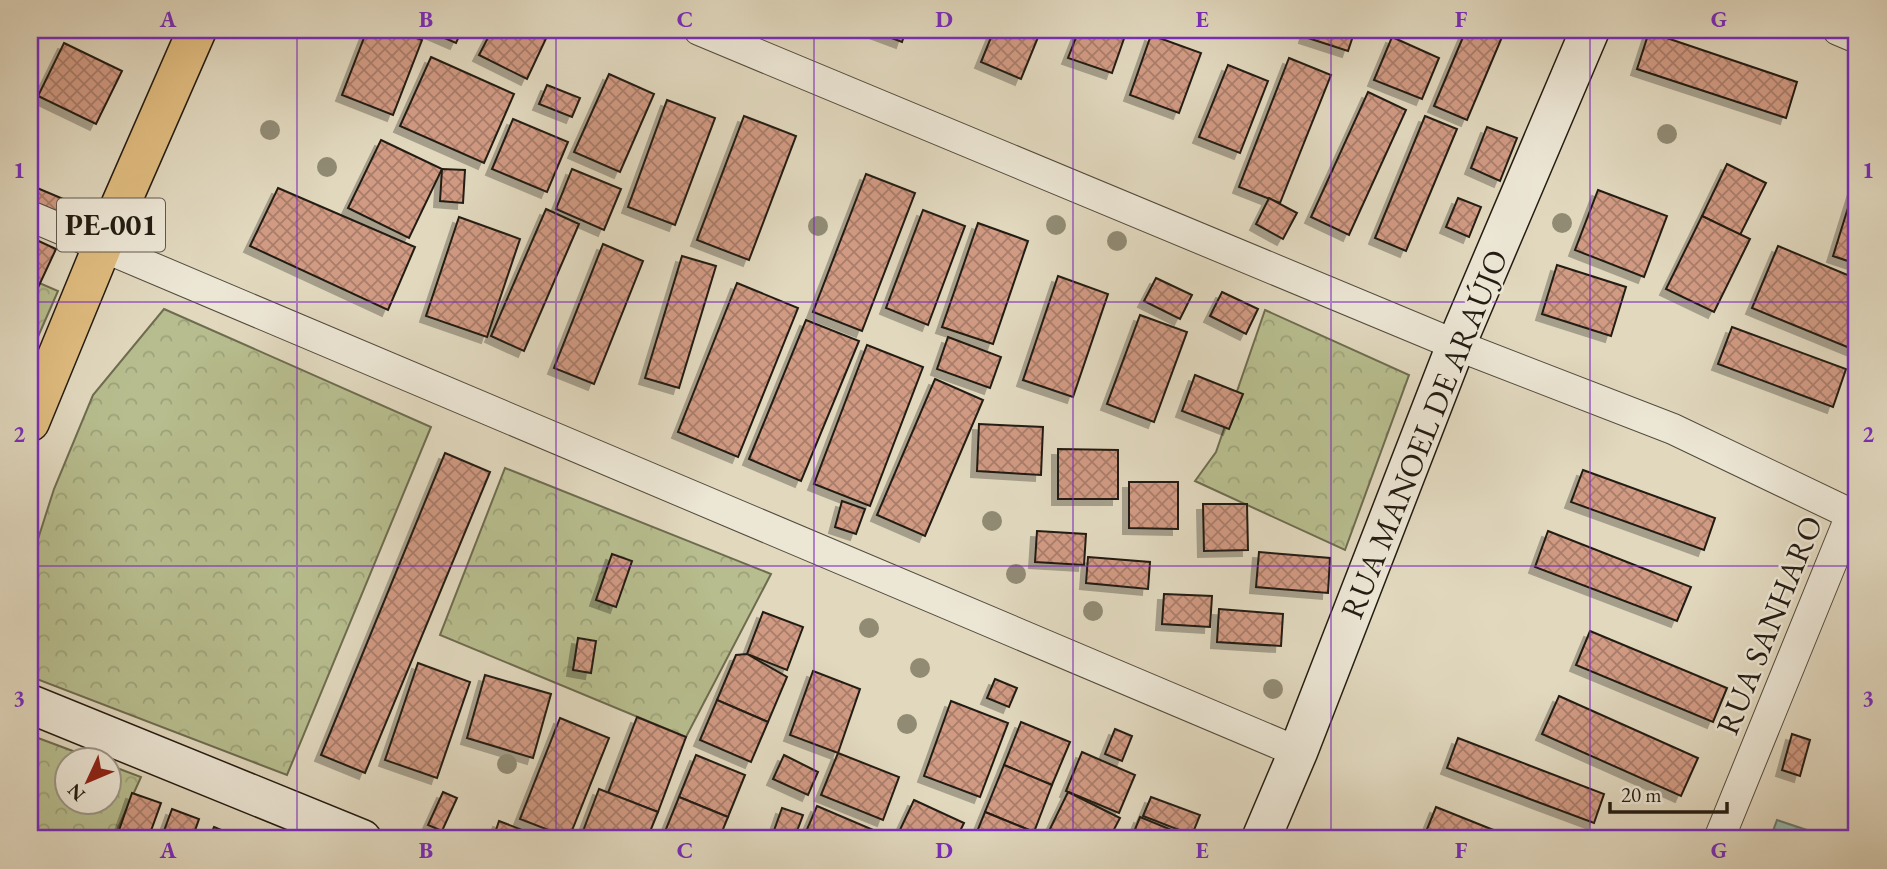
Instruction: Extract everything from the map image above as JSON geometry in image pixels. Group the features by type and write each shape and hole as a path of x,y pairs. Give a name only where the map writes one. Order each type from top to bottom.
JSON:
{"main road":[{"name":"PE-001","path":"30,422 102,247 197,30"}],"street":[{"path":"699,30 1456,345 1673,429 1854,516"},
{"name":"RUA MANOEL DE ARAÚJO","path":"1261,839 1298,752 1456,345 1590,30"},
{"path":"1838,30 1857,38"},
{"path":"30,216 1298,752"},
{"name":"RUA SANHARO","path":"1719,839 1854,516"},
{"path":"30,704 362,839"}],"green space":[{"path":"30,279 58,291 30,355"},
{"path":"164,309 431,427 287,775 34,678 30,672 30,564 54,489 93,395"},
{"path":"1265,310 1409,375 1345,550 1195,481 1216,452"},
{"path":"505,468 771,574 686,737 440,635"},
{"path":"30,735 59,746 52,746 52,816 122,816 122,770 141,777 113,839 30,839"}],"water":[{"path":"1777,820 1834,839 1770,839"}],"building":[{"path":"367,30 396,30 422,40 393,115 342,95"},
{"path":"426,30 462,30 456,43"},
{"path":"492,30 550,30 527,79 479,55"},
{"path":"870,30 906,30 902,42"},
{"path":"994,30 1041,30 1021,79 981,62"},
{"path":"1079,30 1127,30 1112,73 1068,58"},
{"path":"1307,30 1355,30 1348,51 1305,37"},
{"path":"1466,30 1505,30 1467,120 1434,106"},
{"path":"1649,32 1797,82 1786,118 1637,69"},
{"path":"1151,35 1201,53 1179,113 1130,95"},
{"path":"1392,37 1439,58 1422,99 1374,80"},
{"path":"64,43 122,71 96,124 38,96"},
{"path":"431,57 514,94 484,163 400,126"},
{"path":"1289,58 1331,75 1280,203 1239,187"},
{"path":"1228,65 1268,81 1240,153 1199,137"},
{"path":"609,74 654,94 620,172 574,152"},
{"path":"547,85 580,98 572,117 539,104"},
{"path":"1368,92 1406,110 1349,235 1311,217"},
{"path":"667,100 715,118 675,225 628,207"},
{"path":"744,116 796,136 749,260 697,240"},
{"path":"1425,116 1457,129 1406,251 1375,238"},
{"path":"513,119 568,142 547,192 492,169"},
{"path":"1487,127 1517,138 1500,181 1471,168"},
{"path":"381,140 442,169 409,238 348,208"},
{"path":"1727,164 1766,183 1740,235 1702,216"},
{"path":"442,169 465,170 463,203 440,201"},
{"path":"572,169 621,189 604,230 556,209"},
{"path":"866,174 915,193 862,331 813,312"},
{"path":"1857,179 1857,264 1833,256"},
{"path":"30,185 80,206 72,225 30,207"},
{"path":"278,188 415,247 388,310 250,246"},
{"path":"1598,190 1667,216 1644,277 1575,250"},
{"path":"1269,198 1297,213 1283,239 1256,224"},
{"path":"1458,198 1481,207 1469,237 1446,227"},
{"path":"546,209 579,224 524,351 491,336"},
{"path":"923,210 965,226 928,325 886,308"},
{"path":"1702,216 1750,239 1714,312 1666,289"},
{"path":"459,217 520,239 487,337 426,316"},
{"path":"978,223 1028,241 993,344 942,327"},
{"path":"30,237 56,249 36,292 30,289"},
{"path":"603,244 643,261 594,384 554,368"},
{"path":"1778,246 1857,279 1857,351 1752,308"},
{"path":"682,256 716,266 679,388 645,378"},
{"path":"1557,265 1626,287 1611,336 1542,314"},
{"path":"1058,276 1108,294 1073,397 1023,380"},
{"path":"1156,278 1192,295 1180,319 1144,301"},
{"path":"737,283 798,308 738,457 678,432"},
{"path":"1222,292 1258,309 1246,334 1210,316"},
{"path":"1140,315 1187,332 1154,422 1107,404"},
{"path":"806,320 859,341 801,481 749,459"},
{"path":"1732,327 1846,369 1833,407 1718,364"},
{"path":"948,337 1001,357 990,388 937,369"},
{"path":"867,345 923,367 870,506 814,484"},
{"path":"1195,375 1243,394 1229,429 1182,411"},
{"path":"935,379 983,400 925,536 877,515"},
{"path":"979,424 1043,427 1041,475 977,471"},
{"path":"1058,449 1118,450 1118,499 1058,499"},
{"path":"445,453 490,472 365,773 321,755"},
{"path":"1583,470 1715,518 1704,550 1571,502"},
{"path":"1129,482 1178,482 1178,529 1129,528"},
{"path":"842,501 865,509 856,534 835,527"},
{"path":"1203,504 1247,504 1248,550 1204,551"},
{"path":"1037,531 1086,534 1084,565 1035,562"},
{"path":"1548,531 1691,587 1677,621 1535,567"},
{"path":"1259,552 1330,558 1328,593 1256,587"},
{"path":"612,554 632,561 616,607 596,600"},
{"path":"1088,557 1150,562 1148,589 1086,583"},
{"path":"1164,594 1212,596 1210,627 1162,624"},
{"path":"1219,609 1283,614 1281,646 1217,642"},
{"path":"763,612 803,627 787,670 747,654"},
{"path":"1590,631 1727,688 1713,722 1576,665"},
{"path":"578,638 596,641 591,673 573,670"},
{"path":"747,654 787,677 768,722 717,700 736,655"},
{"path":"418,663 470,682 437,778 385,760"},
{"path":"813,671 860,689 838,753 790,735"},
{"path":"485,675 551,694 533,758 467,738"},
{"path":"995,679 1017,688 1009,707 987,698"},
{"path":"1559,696 1698,758 1681,796 1542,734"},
{"path":"717,700 768,722 751,762 700,740"},
{"path":"951,701 1008,723 980,797 924,776"},
{"path":"637,717 686,737 658,812 608,793"},
{"path":"560,718 609,738 569,838 520,819"},
{"path":"1021,722 1070,742 1052,785 1004,765"},
{"path":"1115,729 1132,736 1122,761 1105,754"},
{"path":"1792,734 1810,740 1800,776 1782,770"},
{"path":"1458,738 1604,794 1594,823 1447,768"},
{"path":"1082,752 1135,775 1119,813 1066,791"},
{"path":"838,753 899,777 883,820 821,795"},
{"path":"696,755 745,775 728,817 679,797"},
{"path":"784,755 818,772 808,795 773,779"},
{"path":"1004,765 1052,785 1034,832 985,812"},
{"path":"599,789 658,812 647,839 580,839"},
{"path":"443,792 457,798 442,831 428,825"},
{"path":"1068,792 1120,818 1109,839 1056,839 1047,835"},
{"path":"132,793 161,803 148,839 116,839"},
{"path":"679,797 728,817 719,839 662,839"},
{"path":"1151,797 1200,815 1192,835 1143,816"},
{"path":"914,800 964,823 956,839 909,839 898,834"},
{"path":"817,806 878,832 875,839 816,839 805,834"},
{"path":"1436,807 1516,839 1423,839"},
{"path":"782,808 803,815 794,839 771,839"},
{"path":"172,809 199,819 192,839 161,839"},
{"path":"985,812 1034,832 1031,839 974,839"},
{"path":"1140,817 1184,835 1183,839 1131,839"},
{"path":"499,821 525,831 522,839 493,839"},
{"path":"214,827 231,834 229,839 209,839"}]}
